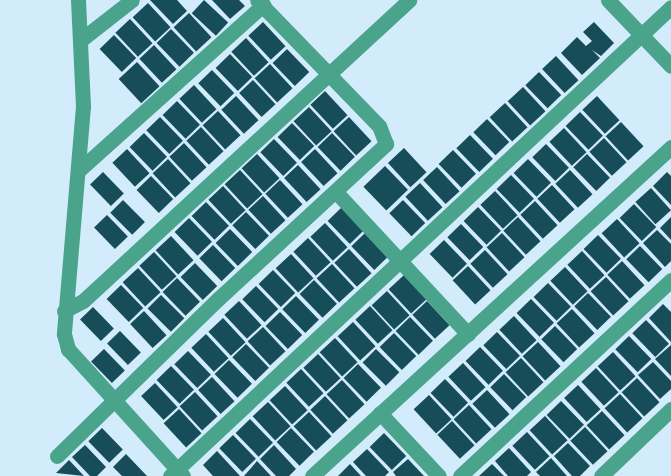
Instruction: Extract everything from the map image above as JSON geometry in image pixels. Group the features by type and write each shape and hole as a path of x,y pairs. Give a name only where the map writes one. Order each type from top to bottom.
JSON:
{"street":[{"path":"78,0 82,39 83,106 64,311 68,349 177,474 671,8"},
{"path":"82,39 132,0"},
{"path":"64,311 83,301 409,0"},
{"path":"608,0 671,66"},
{"path":"57,456 386,144 379,126 260,3 78,171"},
{"path":"312,476 671,147"},
{"path":"336,192 468,334"},
{"path":"460,476 671,280"},
{"path":"601,476 671,409"},
{"path":"380,413 439,476"}],"building":[{"path":"150,0 177,0 187,11 173,24"},
{"path":"204,0 228,23 216,36 192,13"},
{"path":"212,0 239,0 245,6 230,19"},
{"path":"148,3 171,27 155,41 133,17"},
{"path":"189,13 212,37 196,51 174,27"},
{"path":"130,19 153,43 138,57 115,33"},
{"path":"263,22 286,46 271,60 248,36"},
{"path":"594,22 614,43 601,56 592,50 600,58 582,75 561,53 577,37 586,46 592,41 583,32"},
{"path":"171,29 194,53 180,67 157,43"},
{"path":"114,35 136,58 122,72 100,49"},
{"path":"246,38 269,62 254,76 231,52"},
{"path":"154,45 177,69 162,83 139,59"},
{"path":"287,49 309,72 295,86 273,63"},
{"path":"230,54 252,77 238,91 216,68"},
{"path":"556,56 579,80 565,93 542,69"},
{"path":"137,62 160,86 141,103 119,79"},
{"path":"270,64 293,88 277,102 255,78"},
{"path":"212,70 234,93 221,106 198,83"},
{"path":"539,72 561,95 548,108 525,85"},
{"path":"253,80 276,104 262,117 239,93"},
{"path":"194,85 217,109 202,123 179,99"},
{"path":"523,87 546,111 530,125 508,101"},
{"path":"325,91 348,115 333,129 310,105"},
{"path":"236,96 259,120 244,134 221,110"},
{"path":"597,96 620,120 605,134 582,110"},
{"path":"177,101 200,125 186,139 163,115"},
{"path":"505,103 528,127 512,141 490,117"},
{"path":"309,107 332,131 316,145 294,121"},
{"path":"218,111 241,135 225,149 203,125"},
{"path":"580,112 603,136 589,150 566,126"},
{"path":"160,117 183,141 169,154 146,130"},
{"path":"349,117 372,141 356,155 334,131"},
{"path":"487,119 509,142 496,155 473,132"},
{"path":"621,122 644,146 628,160 606,136"},
{"path":"292,123 314,146 300,160 278,137"},
{"path":"201,127 224,151 209,165 186,141"},
{"path":"564,128 587,152 572,166 549,142"},
{"path":"144,133 167,157 153,171 130,147"},
{"path":"332,133 355,157 341,171 318,147"},
{"path":"470,135 493,159 479,172 456,148"},
{"path":"604,138 627,162 612,176 589,152"},
{"path":"274,139 297,163 283,176 260,152"},
{"path":"184,143 207,167 192,181 169,157"},
{"path":"546,144 569,168 555,181 532,157"},
{"path":"404,148 427,172 410,187 388,163"},
{"path":"127,149 150,173 135,187 112,163"},
{"path":"315,149 338,173 324,186 301,162"},
{"path":"453,150 476,174 462,188 439,164"},
{"path":"257,154 280,178 264,192 242,168"},
{"path":"587,154 610,178 596,191 573,167"},
{"path":"168,159 191,183 175,197 153,173"},
{"path":"528,159 551,183 537,197 514,173"},
{"path":"298,165 321,189 307,202 284,178"},
{"path":"385,166 408,190 386,211 363,187"},
{"path":"437,167 460,191 446,204 423,180"},
{"path":"240,170 263,194 247,208 225,184"},
{"path":"570,170 593,194 578,208 555,184"},
{"path":"103,172 124,194 111,206 90,185"},
{"path":"667,172 671,176 671,205 653,186"},
{"path":"511,175 534,199 520,213 497,189"},
{"path":"151,176 173,199 159,213 137,190"},
{"path":"280,180 303,204 288,218 265,194"},
{"path":"420,183 443,207 428,221 405,197"},
{"path":"552,185 575,209 560,223 537,199"},
{"path":"223,186 246,210 231,224 208,200"},
{"path":"651,188 671,210 655,224 635,202"},
{"path":"495,191 518,215 503,229 480,205"},
{"path":"263,196 286,220 271,234 248,210"},
{"path":"123,200 145,222 132,235 110,213"},
{"path":"403,200 425,223 412,236 389,213"},
{"path":"535,201 558,225 543,239 520,215"},
{"path":"206,202 229,226 215,240 192,216"},
{"path":"634,204 656,227 642,241 620,218"},
{"path":"342,207 364,230 350,244 328,221"},
{"path":"478,207 501,231 487,245 464,221"},
{"path":"246,212 269,236 255,249 232,225"},
{"path":"107,215 128,237 115,249 94,228"},
{"path":"518,217 541,241 526,255 503,231"},
{"path":"671,217 671,240 660,228"},
{"path":"189,218 212,242 198,256 175,232"},
{"path":"617,219 640,243 624,257 602,233"},
{"path":"325,223 348,247 333,261 310,237"},
{"path":"461,224 483,247 470,260 447,237"},
{"path":"230,229 252,252 238,266 216,243"},
{"path":"657,230 671,244 671,261 665,267 643,243"},
{"path":"365,233 388,257 374,270 351,246"},
{"path":"502,233 525,257 509,271 487,247"},
{"path":"598,235 621,259 607,273 584,249"},
{"path":"171,236 194,260 178,274 156,250"},
{"path":"308,238 331,262 316,276 293,252"},
{"path":"444,240 467,264 453,278 430,254"},
{"path":"213,245 235,268 222,281 199,258"},
{"path":"640,246 662,269 649,282 626,259"},
{"path":"349,249 372,273 357,287 334,263"},
{"path":"485,250 508,274 493,288 470,264"},
{"path":"582,251 605,275 590,289 567,265"},
{"path":"154,252 177,276 162,290 139,266"},
{"path":"291,254 314,278 298,292 276,268"},
{"path":"622,261 645,285 630,299 607,275"},
{"path":"195,263 217,286 203,300 181,277"},
{"path":"332,264 355,288 339,302 317,278"},
{"path":"468,266 491,290 475,304 453,280"},
{"path":"565,267 588,291 573,305 550,281"},
{"path":"138,268 161,292 145,306 123,282"},
{"path":"273,270 295,293 281,307 259,284"},
{"path":"404,275 427,299 411,313 389,289"},
{"path":"606,277 629,301 613,315 591,291"},
{"path":"177,278 200,302 186,316 163,292"},
{"path":"314,280 337,304 323,318 300,294"},
{"path":"548,283 571,307 557,321 534,297"},
{"path":"121,285 143,308 129,322 107,299"},
{"path":"256,286 278,309 265,322 242,299"},
{"path":"387,291 410,315 394,329 372,305"},
{"path":"588,293 611,317 597,330 574,306"},
{"path":"161,295 184,318 171,332 148,308"},
{"path":"296,296 319,320 305,333 282,309"},
{"path":"531,299 554,323 540,337 517,313"},
{"path":"239,301 262,325 247,339 224,315"},
{"path":"427,301 450,325 435,339 412,315"},
{"path":"663,304 671,312 671,342 649,318"},
{"path":"370,306 393,330 378,344 355,320"},
{"path":"93,307 114,329 101,341 80,320"},
{"path":"572,309 595,333 579,347 557,323"},
{"path":"144,311 167,335 153,348 130,324"},
{"path":"280,312 302,335 288,349 266,326"},
{"path":"514,316 537,340 522,354 499,330"},
{"path":"410,317 433,341 419,355 396,331"},
{"path":"223,318 246,342 231,356 208,332"},
{"path":"646,320 669,344 655,357 632,333"},
{"path":"353,322 376,346 360,360 338,336"},
{"path":"555,326 577,349 564,362 541,339"},
{"path":"263,327 286,351 270,365 248,341"},
{"path":"120,331 141,353 128,365 107,344"},
{"path":"497,332 520,356 506,369 483,345"},
{"path":"394,333 416,356 402,370 380,347"},
{"path":"206,334 229,358 214,372 191,348"},
{"path":"629,336 651,359 638,372 615,349"},
{"path":"335,338 358,362 342,376 320,352"},
{"path":"538,342 561,366 545,380 523,356"},
{"path":"246,344 269,368 255,381 232,357"},
{"path":"671,345 671,376 655,359"},
{"path":"480,347 503,371 489,385 466,361"},
{"path":"104,349 125,371 112,383 91,362"},
{"path":"376,349 399,372 386,386 363,362"},
{"path":"188,351 211,375 197,388 174,364"},
{"path":"613,352 636,376 620,390 598,366"},
{"path":"318,354 341,378 326,392 303,368"},
{"path":"521,358 544,382 528,396 506,372"},
{"path":"229,360 252,384 238,398 215,374"},
{"path":"653,362 671,381 671,389 660,399 638,375"},
{"path":"463,363 486,387 471,401 448,377"},
{"path":"358,364 381,388 367,402 344,378"},
{"path":"171,366 194,390 180,404 157,380"},
{"path":"596,368 619,392 604,406 581,382"},
{"path":"301,369 324,393 309,407 286,383"},
{"path":"504,374 526,397 513,410 490,387"},
{"path":"212,377 235,401 221,414 198,390"},
{"path":"637,378 660,402 644,416 622,392"},
{"path":"445,379 468,403 454,417 431,393"},
{"path":"342,380 365,404 349,418 327,394"},
{"path":"155,383 178,407 164,420 141,396"},
{"path":"578,385 601,409 587,422 564,398"},
{"path":"285,386 308,410 292,424 270,400"},
{"path":"487,390 510,414 495,428 472,404"},
{"path":"195,392 218,416 202,430 180,406"},
{"path":"620,394 643,418 627,432 605,408"},
{"path":"429,395 452,419 436,433 414,409"},
{"path":"325,396 348,420 333,434 310,410"},
{"path":"561,401 584,425 570,439 547,415"},
{"path":"268,402 291,426 275,440 253,416"},
{"path":"469,405 492,429 476,443 454,419"},
{"path":"179,409 202,433 186,447 164,423"},
{"path":"602,411 625,435 609,449 587,425"},
{"path":"309,412 332,436 316,450 294,426"},
{"path":"545,416 568,440 552,454 530,430"},
{"path":"250,419 273,443 259,457 236,433"},
{"path":"452,421 475,445 460,459 437,435"},
{"path":"585,427 608,451 593,465 570,441"},
{"path":"102,428 123,450 109,463 88,441"},
{"path":"291,428 314,452 300,466 277,442"},
{"path":"527,432 550,456 535,470 512,446"},
{"path":"384,433 406,456 392,470 370,447"},
{"path":"233,435 256,459 242,472 219,448"},
{"path":"568,443 590,466 580,476 572,476 554,456"},
{"path":"85,445 106,467 97,476 90,476 72,457"},
{"path":"274,445 296,469 289,476 276,476 260,459"},
{"path":"509,448 531,472 527,476 508,476 495,461"},
{"path":"367,449 389,472 385,476 366,476 353,462"},
{"path":"217,451 240,476 213,476 203,465"},
{"path":"126,454 147,476 122,476 113,467"},
{"path":"551,458 567,476 540,476 536,472"},
{"path":"408,459 424,476 396,476 393,472"},
{"path":"69,460 84,476 56,473"},
{"path":"257,461 271,476 244,476"},
{"path":"350,464 361,476 338,476"},
{"path":"492,464 504,476 479,476"}]}
